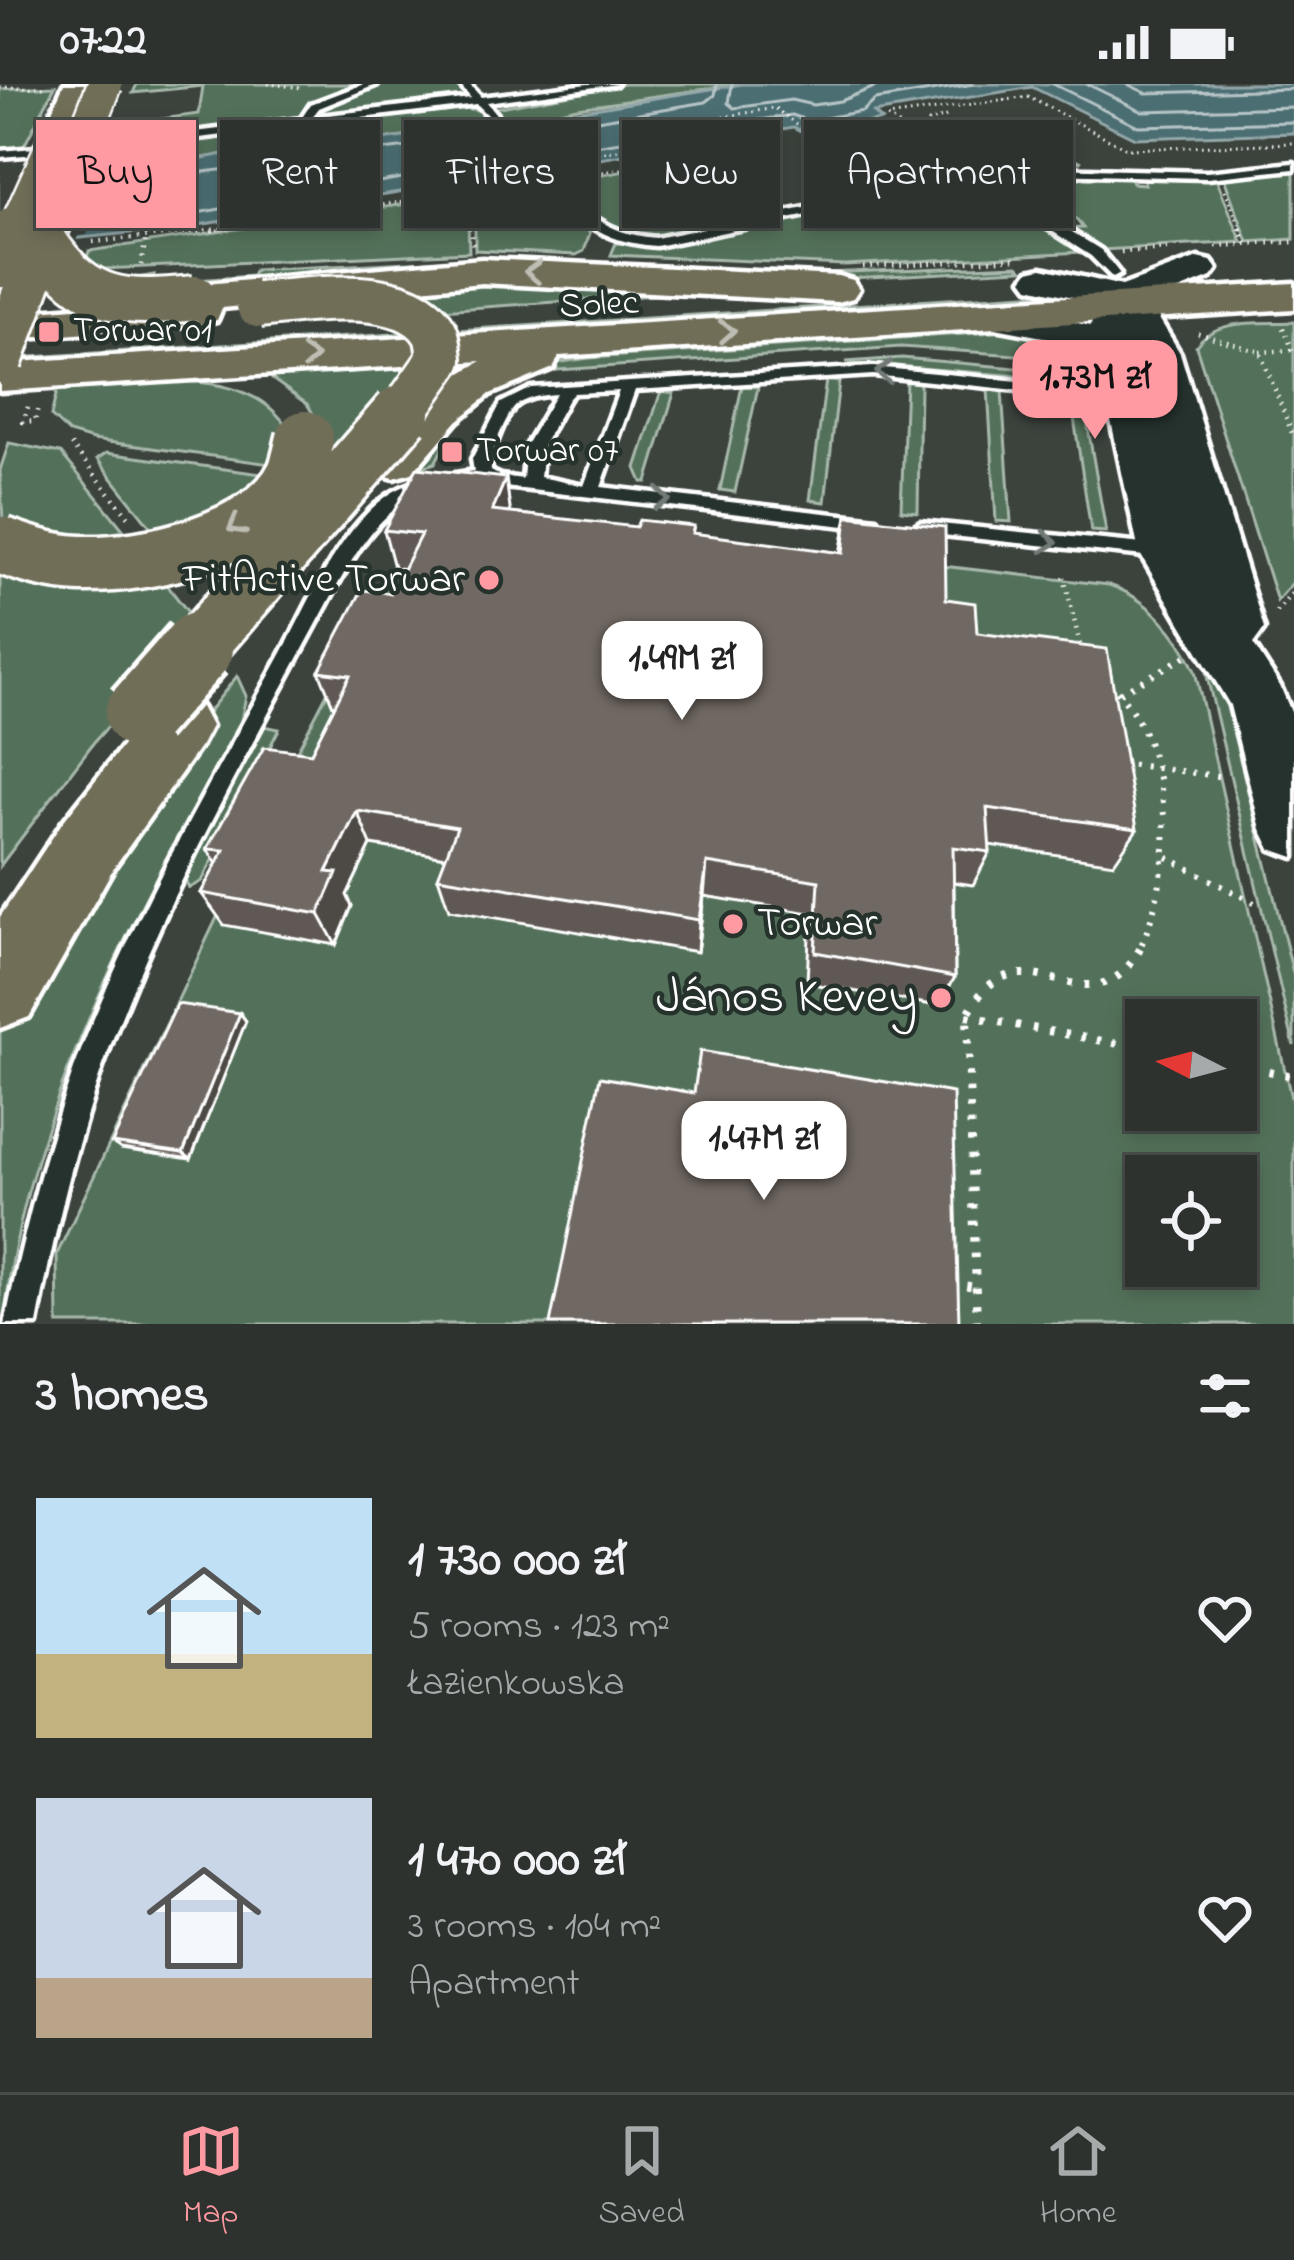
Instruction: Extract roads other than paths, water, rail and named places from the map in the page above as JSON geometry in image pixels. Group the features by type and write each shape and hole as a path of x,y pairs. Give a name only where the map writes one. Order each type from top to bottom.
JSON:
{"main road":[{"path":"79,84 13,250 0,357 211,328"},
{"path":"13,250 105,84"},
{"path":"13,250 77,285 128,300 514,271 859,291"},
{"name":"Solec","path":"15,389 152,367 983,315 1119,296 1198,269 1294,263"},
{"name":"Solec","path":"0,338 1042,279 1119,296"},
{"path":"1119,296 1277,306"},
{"path":"0,327 343,298 400,307 435,331 440,359 413,401 159,720 0,989"},
{"path":"0,900 47,828 159,720 450,398 481,376 610,338"},
{"path":"0,544 33,560 83,566 135,562 190,548 233,529 277,496 299,468 305,439 294,411 271,392 230,378 152,367"}],"street":[{"path":"1119,296 1109,315 1135,369 1187,544 1202,615 1219,662 1259,702 1294,829"},
{"path":"1135,369 1179,326 1277,306"},
{"path":"983,315 1063,329 1094,342 1135,369 1178,424 1187,544"}],"lane":[{"path":"305,120 315,106 373,84"},
{"path":"464,84 596,229 629,240 676,240 804,213"},
{"path":"329,120 613,84"},
{"path":"0,154 36,151"},
{"path":"1073,170 1219,175 1294,166"},
{"path":"1056,228 1096,253 1119,296"},
{"path":"483,474 480,459 512,399 532,391 878,371 1135,369"},
{"path":"591,491 629,385"},
{"path":"546,487 529,475 529,464 557,401 570,389"},
{"path":"21,1324 33,1261 79,1095 139,938 188,839 352,548 381,511 415,489 483,474 496,481 886,524"},
{"path":"910,527 1187,544"}],"water":[{"path":"742,84 1294,84 1294,133 1135,138 1032,87 873,113 881,120 804,120 804,132 794,127 780,129 780,120 622,120 622,155 598,159 598,120 520,120"},
{"path":"404,137 404,191 380,195 380,140"},
{"path":"220,155 220,221 196,225 196,159"},
{"path":"36,176 36,228 180,228 0,246 0,178"}],"place":[{"name":"Torwar 01","path":"49,332"},
{"name":"Torwar 07","path":"452,452"},
{"name":"FitActive Torwar","path":"489,580"},
{"name":"Torwar","path":"733,924"},
{"name":"János Kevey","path":"941,998"}]}
